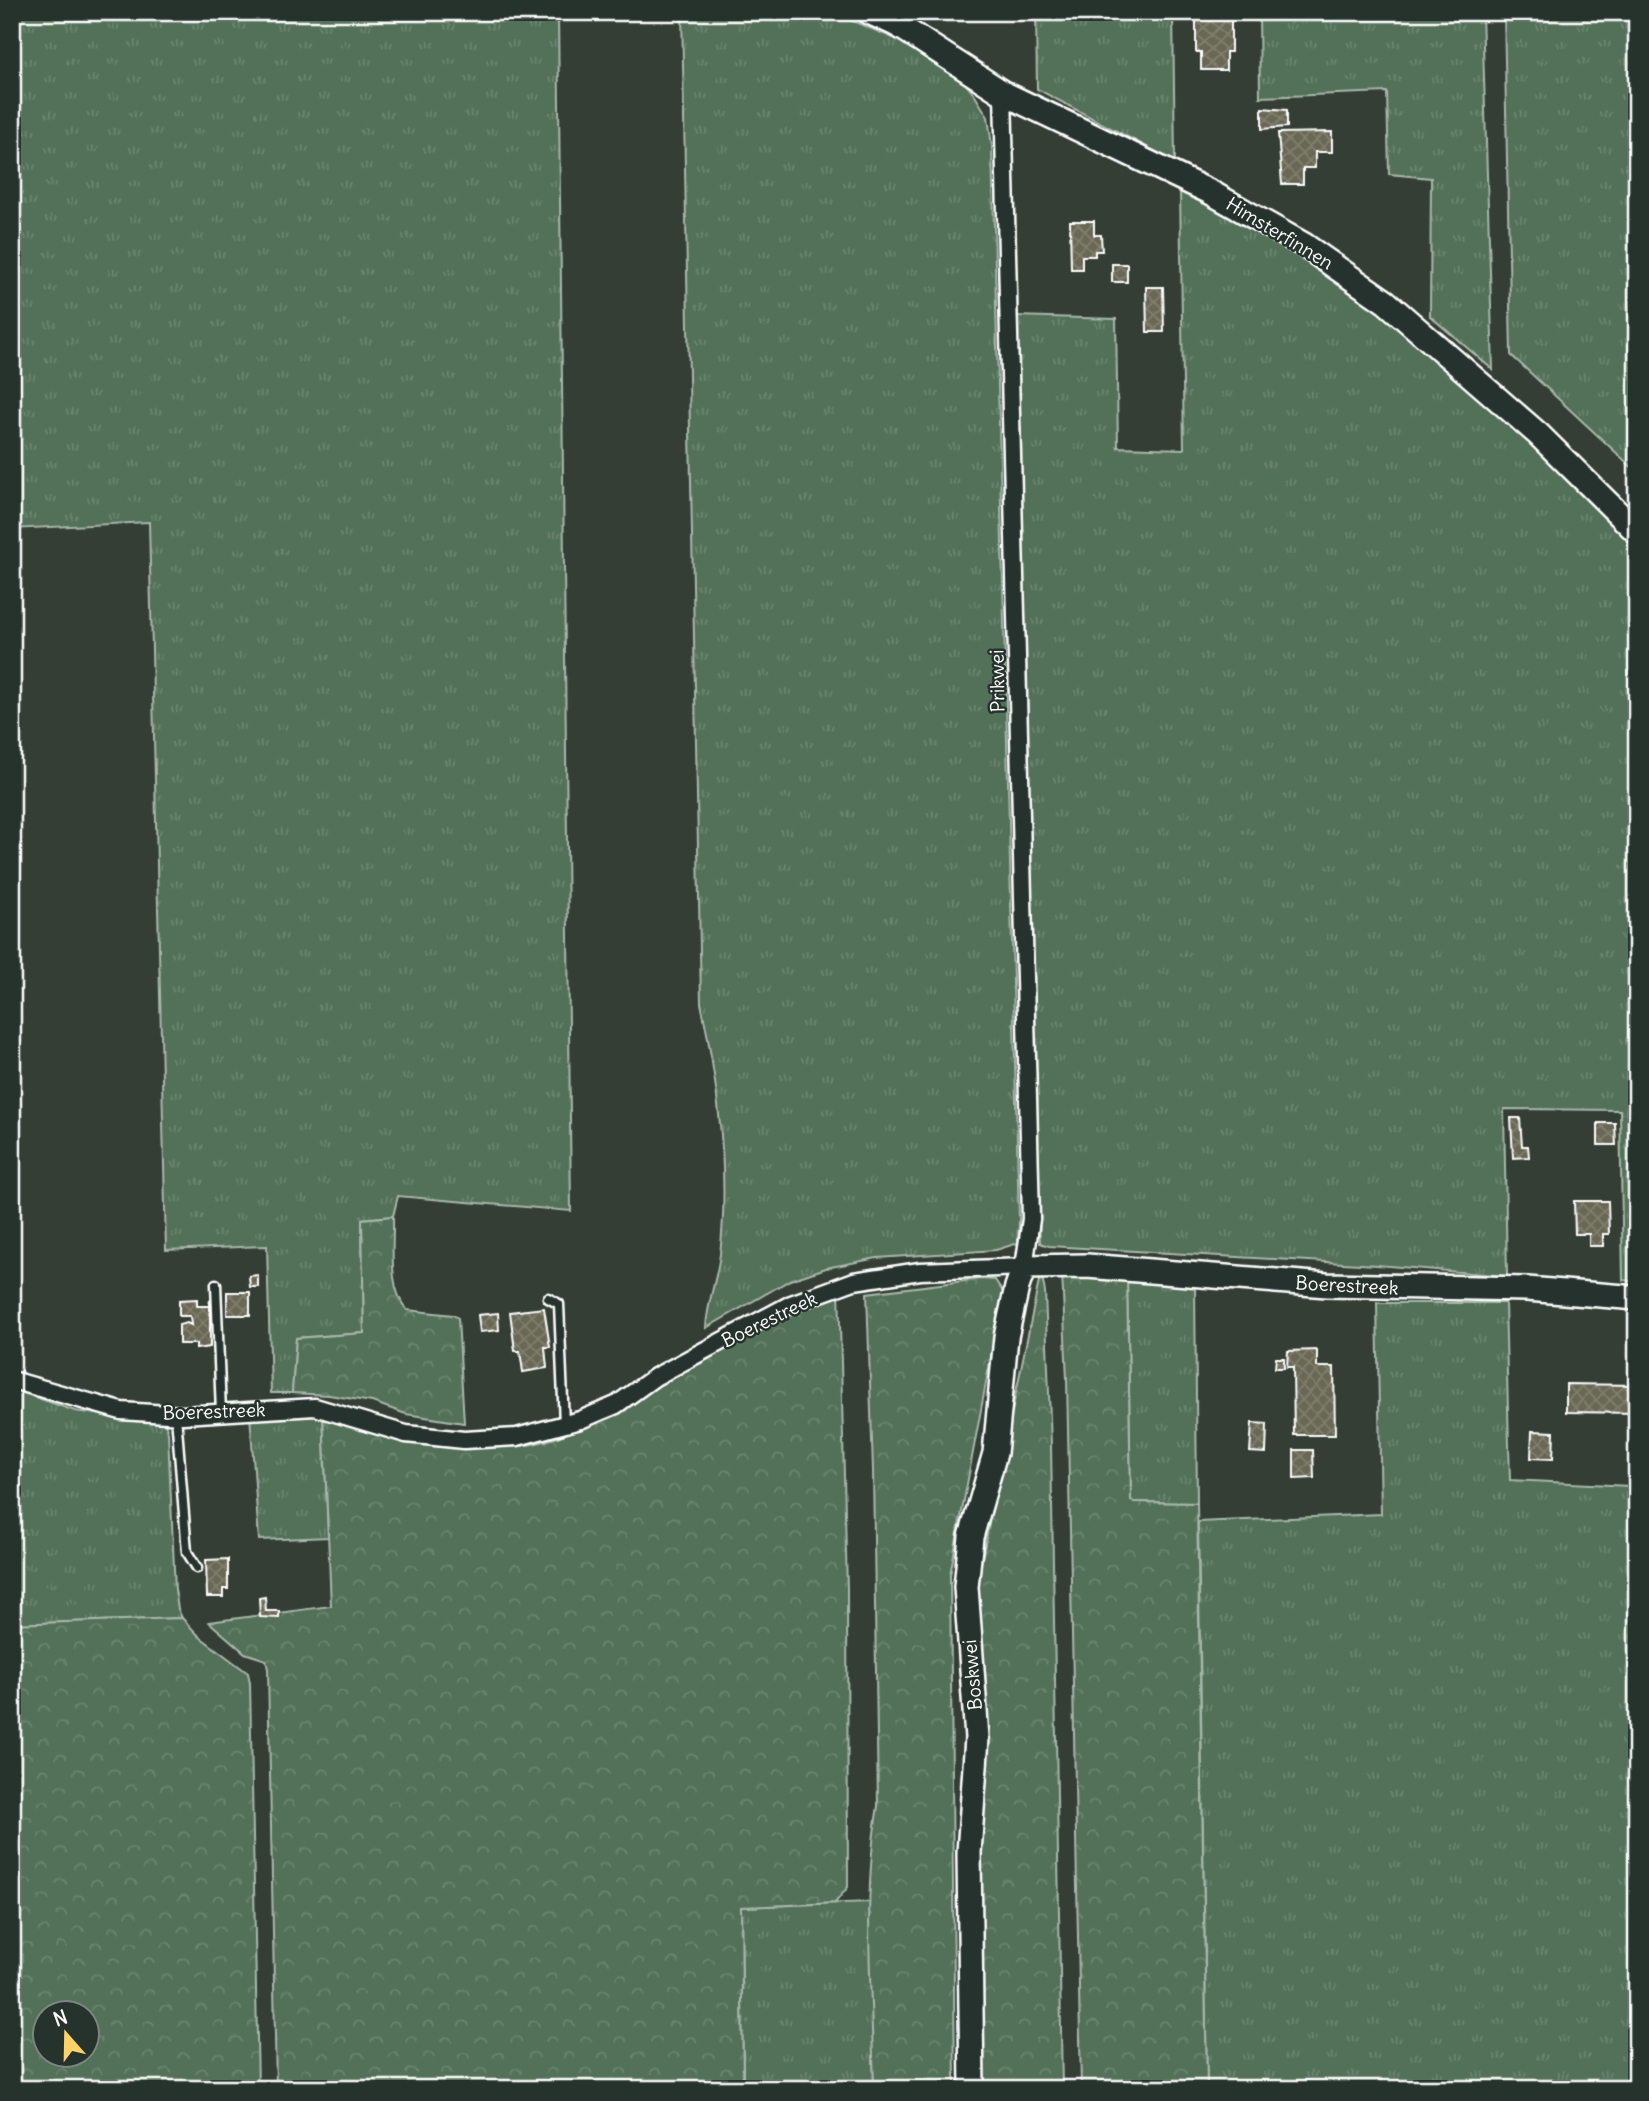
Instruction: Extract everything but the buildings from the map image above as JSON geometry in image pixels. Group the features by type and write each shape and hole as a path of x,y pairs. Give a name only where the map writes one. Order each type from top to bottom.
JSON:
{"street":[{"name":"Himsterfinnen","path":"869,12 898,24 1003,93 1210,192 1304,244 1386,302 1528,425 1637,532"},
{"name":"Prikwei","path":"1003,93 1031,1219 1024,1268"},
{"name":"Boerestreek","path":"12,1380 121,1411 176,1415 315,1407 406,1434 464,1440 517,1437 616,1405 655,1377 791,1304 853,1282 920,1271 1087,1266 1327,1285 1527,1289 1637,1298"},
{"name":"Boskwei","path":"972,2089 969,1853 977,1738 966,1587 971,1537 995,1453 1006,1337 1024,1268"}],"lane":[{"path":"216,1284 221,1413"},
{"path":"548,1298 559,1304 564,1424"},
{"path":"176,1415 187,1552 197,1568"}],"green space":[{"path":"12,12 558,12 571,1211 398,1196 393,1216 362,1219 364,1333 296,1338 292,1393 271,1393 267,1246 166,1250 149,522 12,529"},
{"path":"682,12 831,12 915,47 959,76 988,117 992,146 1019,1220 1018,1243 996,1250 877,1258 826,1268 790,1280 706,1328 720,1254 724,1192 721,1128 701,1003"},
{"path":"1036,12 1173,12 1175,162 1037,89"},
{"path":"1259,12 1482,12 1493,370 1430,316 1431,178 1389,174 1387,92 1260,97"},
{"path":"1504,12 1637,12 1637,472 1511,355"},
{"path":"1180,189 1257,228 1362,296 1493,404 1637,544 1637,1282 1623,1280 1620,1110 1504,1109 1507,1276 1377,1265 1049,1246 1040,1243 1015,316 1116,319 1118,447 1184,449"},
{"path":"393,1216 394,1278 401,1301 407,1310 453,1315 458,1318 464,1423 406,1414 372,1402 329,1395 292,1393 296,1338 364,1333 362,1219"},
{"path":"1041,1271 1045,1292 1051,1445 1062,2089 982,2089 980,1842 985,1736 978,1578"},
{"path":"1062,1273 1127,1279 1131,1500 1197,1503 1207,2089 1081,2089 1067,1379"},
{"path":"981,1279 995,1280 1003,1292 950,1575 955,2089 874,2089 869,1911 878,1806 873,1470 867,1293"},
{"path":"1127,1279 1195,1284 1197,1503 1131,1500"},
{"path":"839,1287 847,1589 848,1887 835,1903 741,1907 743,2089 276,2089 268,1669 266,1660 245,1653 209,1622 331,1606 323,1412 396,1431 474,1446 521,1446 539,1443 584,1425"},
{"path":"1377,1303 1505,1303 1510,1480 1629,1486 1637,1691 1637,2089 1207,2089 1198,1522 1381,1514"},
{"path":"12,1389 75,1411 141,1420 164,1419 168,1433 175,1590 182,1618 12,1624"},
{"path":"323,1412 328,1537 259,1540 250,1415"},
{"path":"182,1618 200,1637 248,1673 250,1683 258,2089 12,2089 12,1624"},
{"path":"870,1902 874,2089 743,2089 741,1907"}]}
